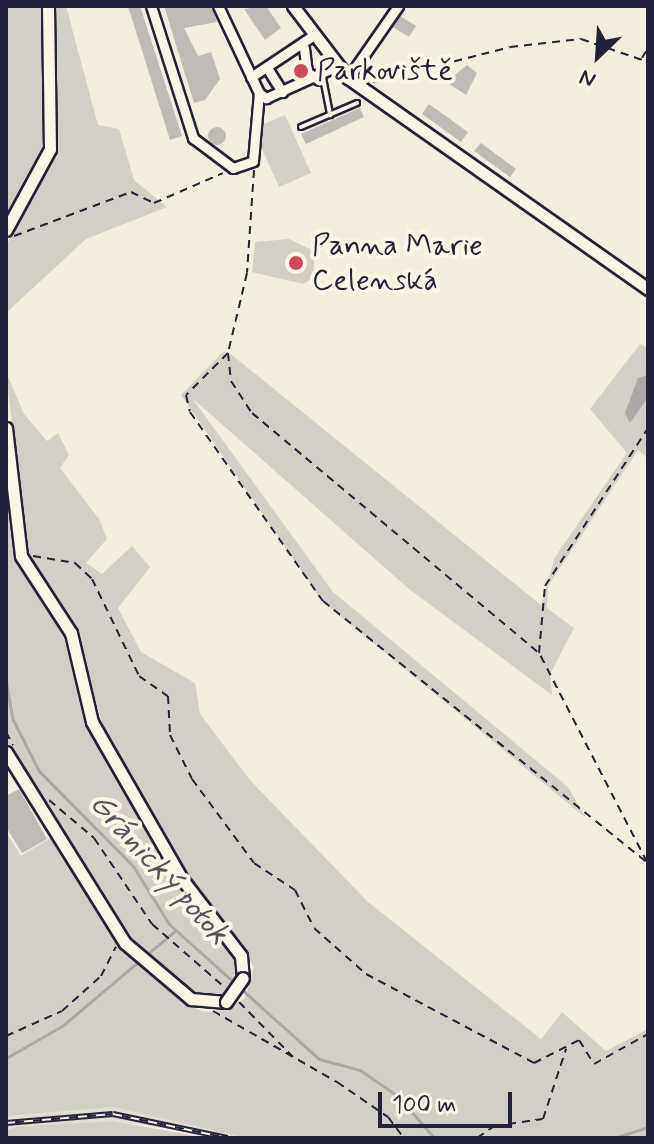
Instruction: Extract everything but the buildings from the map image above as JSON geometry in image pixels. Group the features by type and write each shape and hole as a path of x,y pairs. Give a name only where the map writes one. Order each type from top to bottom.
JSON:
{"street":[{"path":"6,230 50,149 48,6"},
{"path":"151,6 193,138 233,168 253,161 259,93"},
{"path":"218,6 259,93 266,98 321,79 337,66"},
{"path":"293,6 348,78 648,289"},
{"path":"348,78 398,6"},
{"path":"251,77 269,71 304,48 314,35"},
{"path":"304,48 307,72 321,79"},
{"path":"269,71 282,92"},
{"path":"6,428 18,541 71,633 92,722 182,879 241,956 243,978 226,1002 199,1003 121,937 6,752"}],"lane":[{"path":"321,79 330,115"},
{"path":"301,127 357,103"}],"path":[{"path":"348,78 382,84 510,47 581,39 648,62"},
{"path":"641,59 648,48"},
{"path":"253,161 238,314 228,353 231,381 252,413 539,653"},
{"path":"6,240 131,192 154,203 169,199 233,168"},
{"path":"228,353 186,395 190,412 323,601 648,862"},
{"path":"648,428 552,572 539,653 550,684 648,862"},
{"path":"18,541 36,558 75,563 92,579 139,676 168,696 166,720 181,762 254,863 295,890 323,937 366,974 534,1063 579,1040 594,1064 648,1034"},
{"path":"48,800 94,838 152,924 293,1057"},
{"path":"6,1036 82,994 101,976 121,937"},
{"path":"199,1003 388,1117 404,1138"},
{"path":"477,1138 494,1126 543,1119 566,1046"}],"shaded area":[{"path":"6,6 42,6 48,120 38,164 6,218"},
{"path":"54,6 66,6 98,125 119,129 134,180 167,207 86,239 6,313 7,244 56,151"},
{"path":"285,115 311,173 279,187 253,129"},
{"path":"289,239 314,251 314,277 303,284 252,272 255,242"},
{"path":"640,344 648,348 648,458 638,450 548,586 547,608 574,628 550,674 552,695 409,589 192,398 333,592 568,787 586,818 322,601 181,395 224,351 232,355 541,605 555,557 627,453 590,409"},
{"path":"6,372 24,414 47,441 58,433 69,455 60,468 99,519 107,539 86,563 102,574 132,546 150,567 118,608 141,652 195,683 200,714 250,780 368,902 541,1039 562,1012 606,1051 648,1029 648,1138 246,1138 114,1107 6,1116 6,832 21,856 52,837 116,941 182,1003 205,1012 227,1010 245,998 254,967 189,880 106,736 75,627 27,550"},
{"path":"648,375 648,397 630,423 625,413 638,378"},
{"path":"6,465 16,558 62,631 88,729 179,890 236,958 237,977 223,996 188,992 144,956 6,742"},
{"path":"114,1107 174,1116 246,1138 113,1121 6,1130 6,1116 14,1114"},
{"path":"113,1121 207,1138 6,1138 6,1130 17,1127"}],"waterway":[{"name":"Gránický potok","path":"6,682 13,720 39,771 133,866 169,924 319,1059 360,1070 399,1097 434,1138"},
{"path":"6,1058 62,1026 175,931"},
{"name":"Gránický potok","path":"614,1138 648,1127"}],"railway":[{"path":"6,1123 113,1114 228,1138"}],"place":[{"name":"Parkoviště","path":"301,71"},
{"name":"Panna Marie Celenská","path":"296,263"}]}
